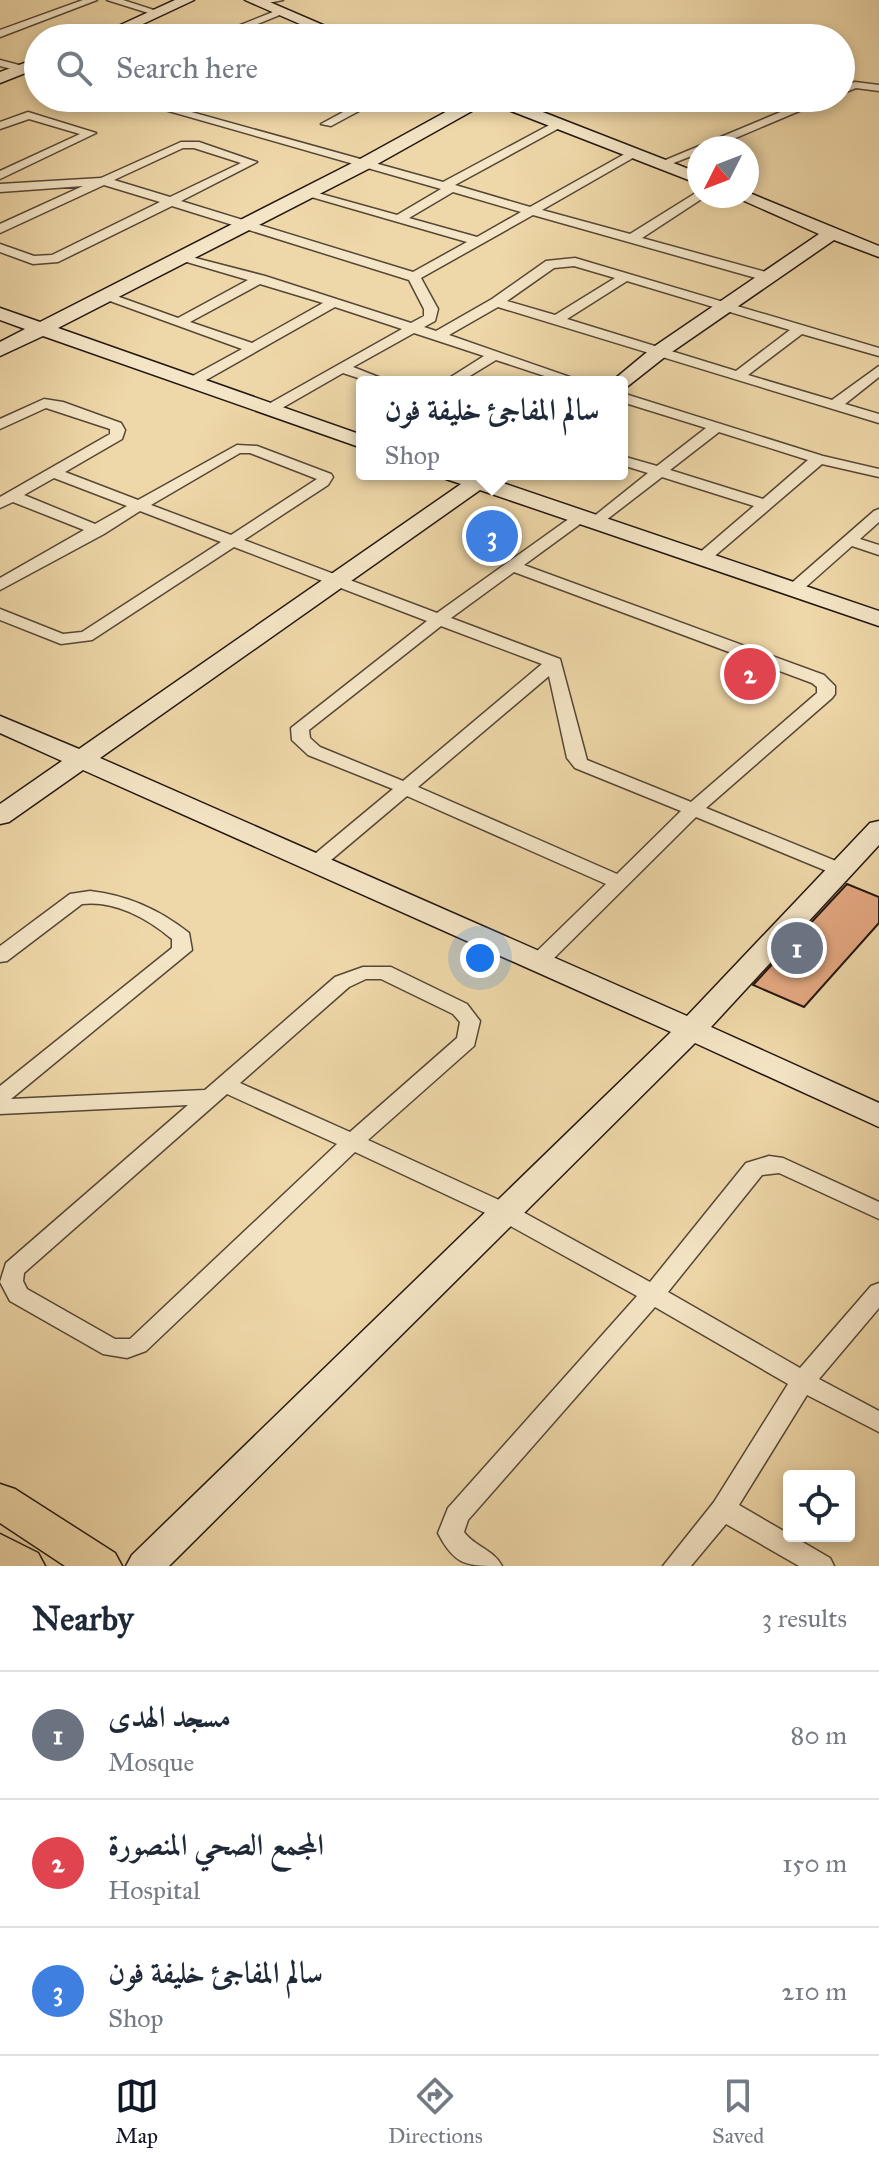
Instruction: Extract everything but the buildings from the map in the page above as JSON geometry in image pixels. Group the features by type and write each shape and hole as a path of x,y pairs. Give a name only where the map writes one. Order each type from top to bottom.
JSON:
{"main road":[{"path":"0,1501 100,1566"},
{"path":"0,1552 23,1566"}],"street":[{"path":"27,24 92,0"},
{"path":"112,0 158,13"},
{"path":"132,24 187,0"},
{"path":"257,2 280,6 317,24"},
{"path":"242,24 280,6"},
{"path":"0,34 24,25"},
{"path":"0,63 24,67"},
{"path":"0,78 24,71"},
{"path":"855,85 879,88"},
{"path":"180,112 768,277"},
{"path":"327,124 350,112"},
{"path":"0,350 307,194 458,112"},
{"path":"529,112 687,174"},
{"path":"732,136 790,112"},
{"path":"0,126 28,115 90,133 0,175"},
{"path":"398,219 559,124"},
{"path":"0,229 181,145 195,144 251,162 54,259 33,260 0,248"},
{"path":"414,277 634,153"},
{"path":"662,164 687,154"},
{"path":"0,188 104,181 414,277 431,309 430,318 270,409"},
{"path":"307,194 479,241"},
{"path":"633,238 687,203"},
{"path":"759,203 879,252"},
{"path":"628,376 832,233"},
{"path":"184,257 334,302 559,376"},
{"path":"438,336 497,302 551,264 562,261 575,262 879,352"},
{"path":"557,320 625,277"},
{"path":"180,322 260,279"},
{"path":"106,297 253,348"},
{"path":"194,381 334,302"},
{"path":"497,302 879,419"},
{"path":"0,314 356,440"},
{"path":"739,375 801,328"},
{"path":"460,376 495,355"},
{"path":"341,368 366,376"},
{"path":"836,404 879,370"},
{"path":"628,399 819,459 879,473"},
{"path":"0,425 44,403 116,426 117,436 7,499"},
{"path":"618,882 314,751 301,740 300,728 441,618 659,471 718,426"},
{"path":"0,585 99,531 237,449 252,449 326,477 323,482 86,636 61,639 0,614"},
{"path":"704,557 819,459"},
{"path":"628,462 765,505"},
{"path":"54,473 554,663"},
{"path":"0,816 480,480"},
{"path":"488,480 589,519 879,619"},
{"path":"7,499 99,531"},
{"path":"793,590 879,514"},
{"path":"849,540 879,550"},
{"path":"515,567 818,679 826,686 826,694 694,809 540,960"},
{"path":"554,663 576,758 581,764 841,870"},
{"path":"317,862 554,663"},
{"path":"0,724 540,960 879,1116"},
{"path":"145,1566 503,1211 691,1030 879,829"},
{"path":"0,956 77,898 91,895 107,896 172,928 182,937 182,950 0,1097"},
{"path":"384,972 460,1009 470,1021 467,1041 351,1143 138,1345 127,1349 111,1348 18,1295 11,1281 14,1269 216,1090 342,982 363,973 384,972"},
{"path":"0,1107 216,1090 351,1143 503,1211 654,1293 802,1383 879,1422"},
{"path":"489,1566 462,1549 451,1533 457,1515 654,1293 754,1169 769,1164 783,1166 879,1211"},
{"path":"676,1566 723,1509 802,1383 879,1292"},
{"path":"723,1509 821,1566"}],"place":[{"name":"سالم المفاجئ خليفة فون","path":"492,536"},
{"name":"المجمع الصحي المنصورة","path":"750,674"},
{"name":"مسجد الهدى","path":"797,948"}]}
